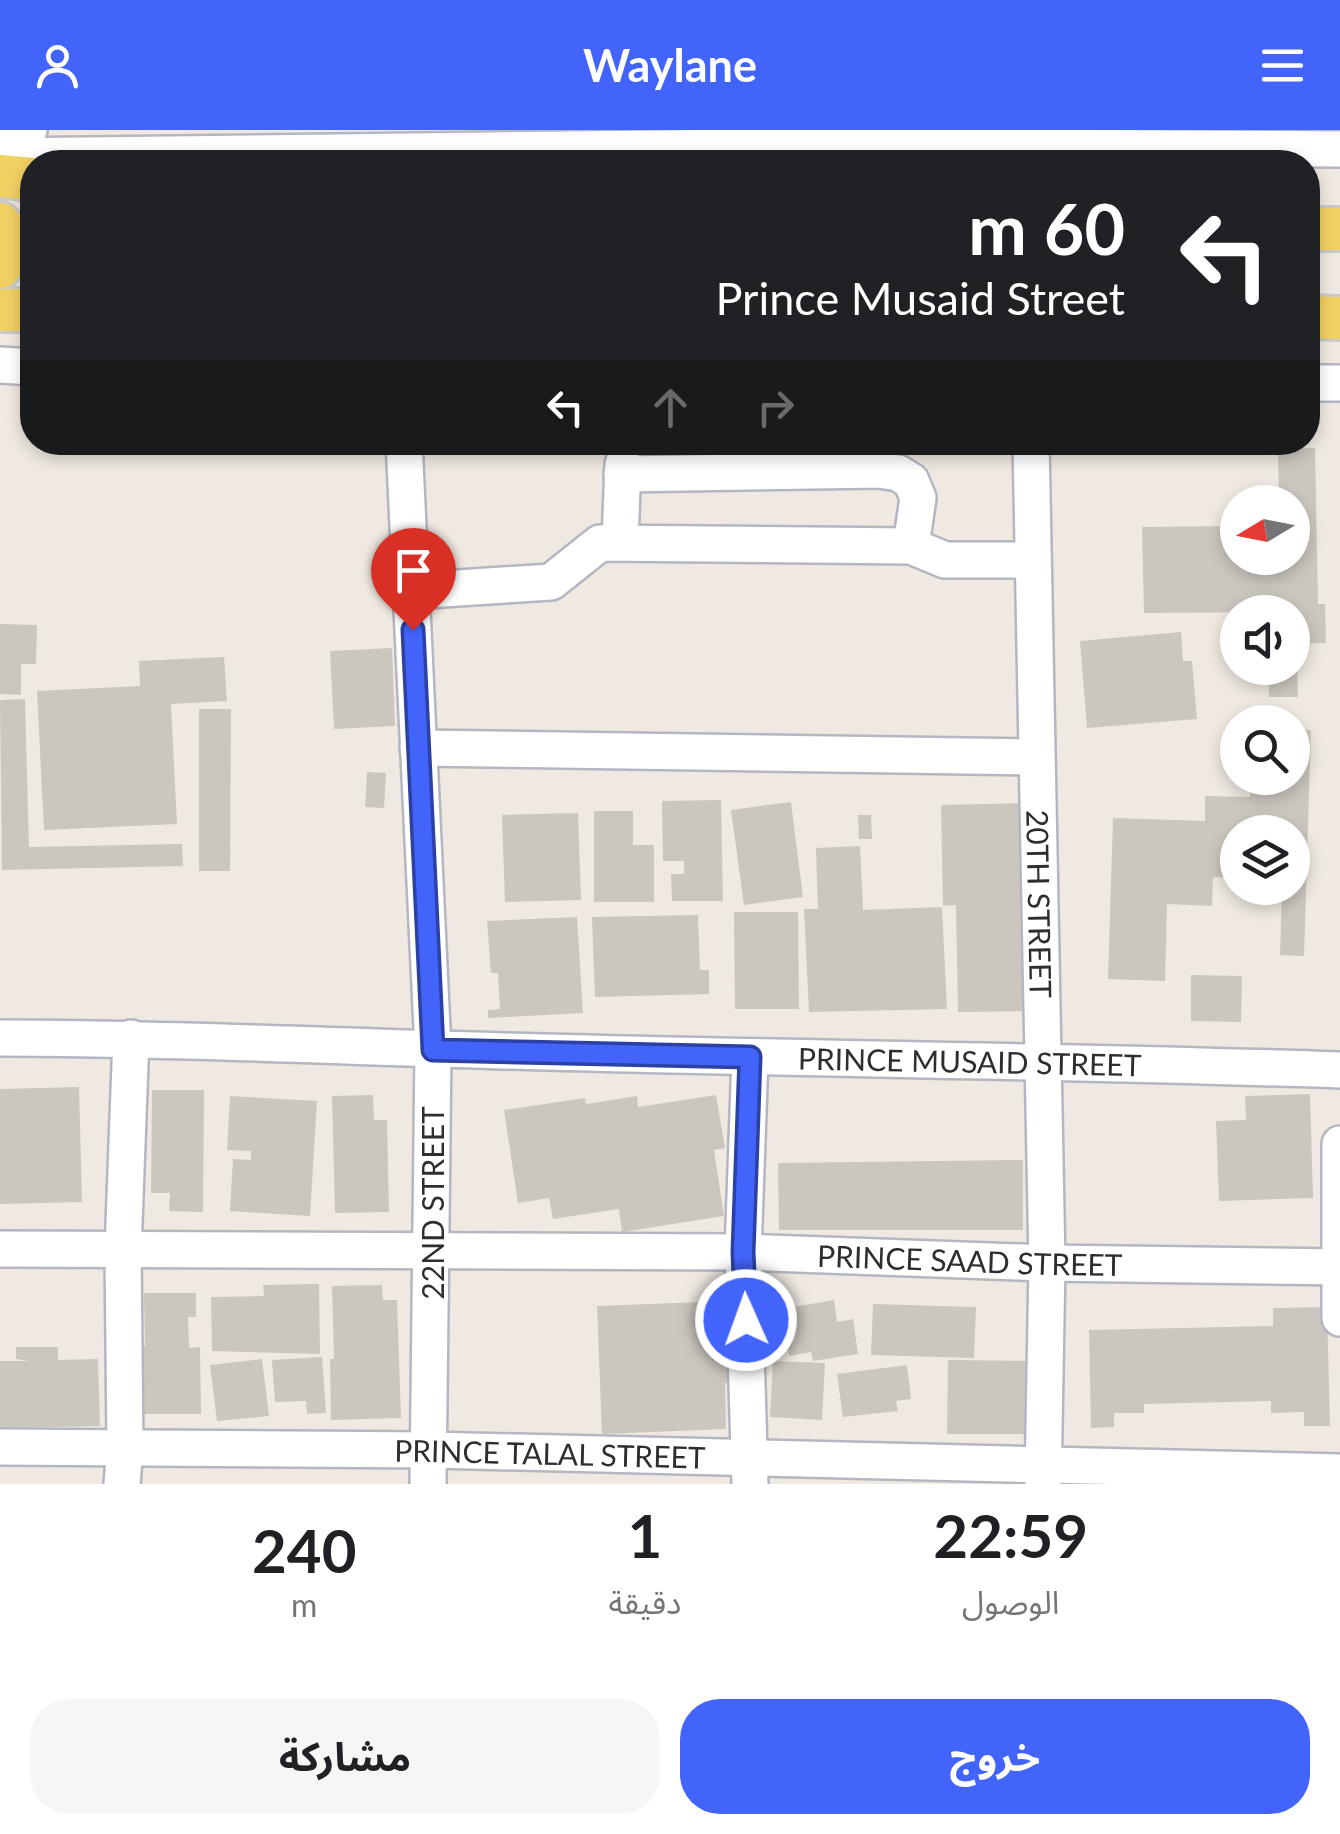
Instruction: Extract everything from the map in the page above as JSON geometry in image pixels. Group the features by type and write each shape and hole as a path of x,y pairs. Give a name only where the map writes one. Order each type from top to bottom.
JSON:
{"main road":[{"path":"0,224 10,242 9,254 0,267"}],"street":[{"path":"0,134 29,130"},
{"path":"659,130 829,146"},
{"path":"497,150 829,146 1340,150"},
{"name":"22ND STREET","path":"405,455 433,1050 430,1467"},
{"name":"20TH STREET","path":"1032,455 1047,1263 1043,1475"},
{"path":"620,542 622,456 898,473 911,480 918,498 911,546"},
{"path":"411,591 551,582 600,543 620,542 911,546 945,560 1034,560"},
{"path":"418,748 1037,757"},
{"name":"PRINCE MUSAID STREET","path":"0,1038 131,1038 433,1050 1042,1060 1340,1070"},
{"path":"122,1484 123,1250 131,1038"},
{"path":"750,1057 743,1252 750,1471"},
{"path":"1340,1144 1340,1318"},
{"name":"PRINCE SAAD STREET","path":"0,1249 743,1252 1047,1263 1339,1267"},
{"name":"PRINCE TALAL STREET","path":"0,1447 125,1447 430,1467 1043,1475 1340,1472"}],"building":[{"path":"1278,455 1315,455 1318,604 1325,604 1326,643 1310,643 1310,595 1220,595 1220,612 1144,613 1142,527 1220,526 1220,575 1310,575 1310,485 1279,485"},
{"path":"0,624 37,625 36,664 21,664 21,695 0,694"},
{"path":"1181,632 1183,661 1192,661 1197,719 1087,728 1080,641"},
{"path":"392,648 395,726 334,729 330,651"},
{"path":"224,657 227,701 171,704 177,824 44,830 37,691 140,686 139,661"},
{"path":"1269,685 1298,685 1298,697 1269,697"},
{"path":"25,699 29,847 182,844 183,866 2,870 0,700"},
{"path":"199,709 231,709 230,871 199,871"},
{"path":"367,772 386,773 384,808 365,807"},
{"path":"1309,795 1308,815 1220,815 1220,877 1213,877 1212,906 1167,904 1165,981 1108,979 1113,818 1205,821 1205,796"},
{"path":"721,800 723,901 672,901 671,874 684,874 684,861 663,861 662,801"},
{"path":"791,802 803,897 744,905 731,810"},
{"path":"1032,803 1039,1011 958,1012 956,905 943,906 941,805"},
{"path":"594,811 633,811 633,845 654,845 654,902 594,902"},
{"path":"578,813 581,900 505,902 502,815"},
{"path":"858,815 871,815 872,839 859,839"},
{"path":"860,846 863,910 942,907 947,1009 809,1012 804,909 818,909 816,848"},
{"path":"1281,905 1306,905 1304,956 1280,955"},
{"path":"734,912 798,912 799,1009 735,1009"},
{"path":"698,915 700,970 709,970 709,994 595,997 592,917"},
{"path":"577,917 583,1013 488,1018 488,1010 500,1009 498,973 491,973 487,921"},
{"path":"1191,975 1242,976 1241,1022 1191,1021"},
{"path":"79,1087 82,1202 0,1204 0,1089"},
{"path":"152,1090 204,1090 203,1212 169,1211 170,1193 151,1193"},
{"path":"1310,1094 1313,1198 1219,1201 1216,1121 1246,1120 1245,1096"},
{"path":"373,1095 374,1120 387,1120 389,1212 335,1213 332,1096"},
{"path":"716,1095 725,1148 714,1150 724,1216 622,1232 619,1209 553,1219 549,1198 518,1203 504,1110 585,1098 586,1104 637,1096 638,1107"},
{"path":"230,1096 317,1101 310,1216 230,1211 233,1159 251,1160 251,1151 227,1150"},
{"path":"1023,1160 1023,1230 779,1230 778,1163"},
{"path":"319,1284 320,1354 212,1351 211,1297 264,1296 263,1285"},
{"path":"382,1285 383,1300 397,1300 401,1418 331,1420 332,1286"},
{"path":"144,1293 196,1293 196,1317 188,1317 189,1348 200,1347 201,1414 136,1414 136,1347 145,1346"},
{"path":"834,1300 837,1322 853,1319 858,1354 813,1361 811,1352 789,1356 782,1309"},
{"path":"728,1301 731,1383 725,1383 726,1429 602,1434 597,1306"},
{"path":"873,1304 976,1307 974,1358 871,1355"},
{"path":"1327,1307 1330,1426 1304,1426 1304,1412 1271,1413 1271,1401 1144,1404 1144,1413 1114,1413 1114,1427 1091,1428 1089,1330 1273,1326 1273,1308"},
{"path":"16,1347 58,1347 58,1360 98,1359 100,1426 0,1428 0,1361 29,1361 16,1359"},
{"path":"322,1357 326,1413 307,1414 306,1401 275,1402 272,1360"},
{"path":"262,1359 269,1416 217,1421 210,1365"},
{"path":"948,1360 1038,1361 1038,1434 947,1434"},
{"path":"773,1361 825,1363 822,1420 770,1417"},
{"path":"907,1365 911,1399 896,1401 898,1411 843,1417 837,1374"}],"route":[{"path":"413,630 433,1050 750,1057 743,1252 746,1320"}]}
